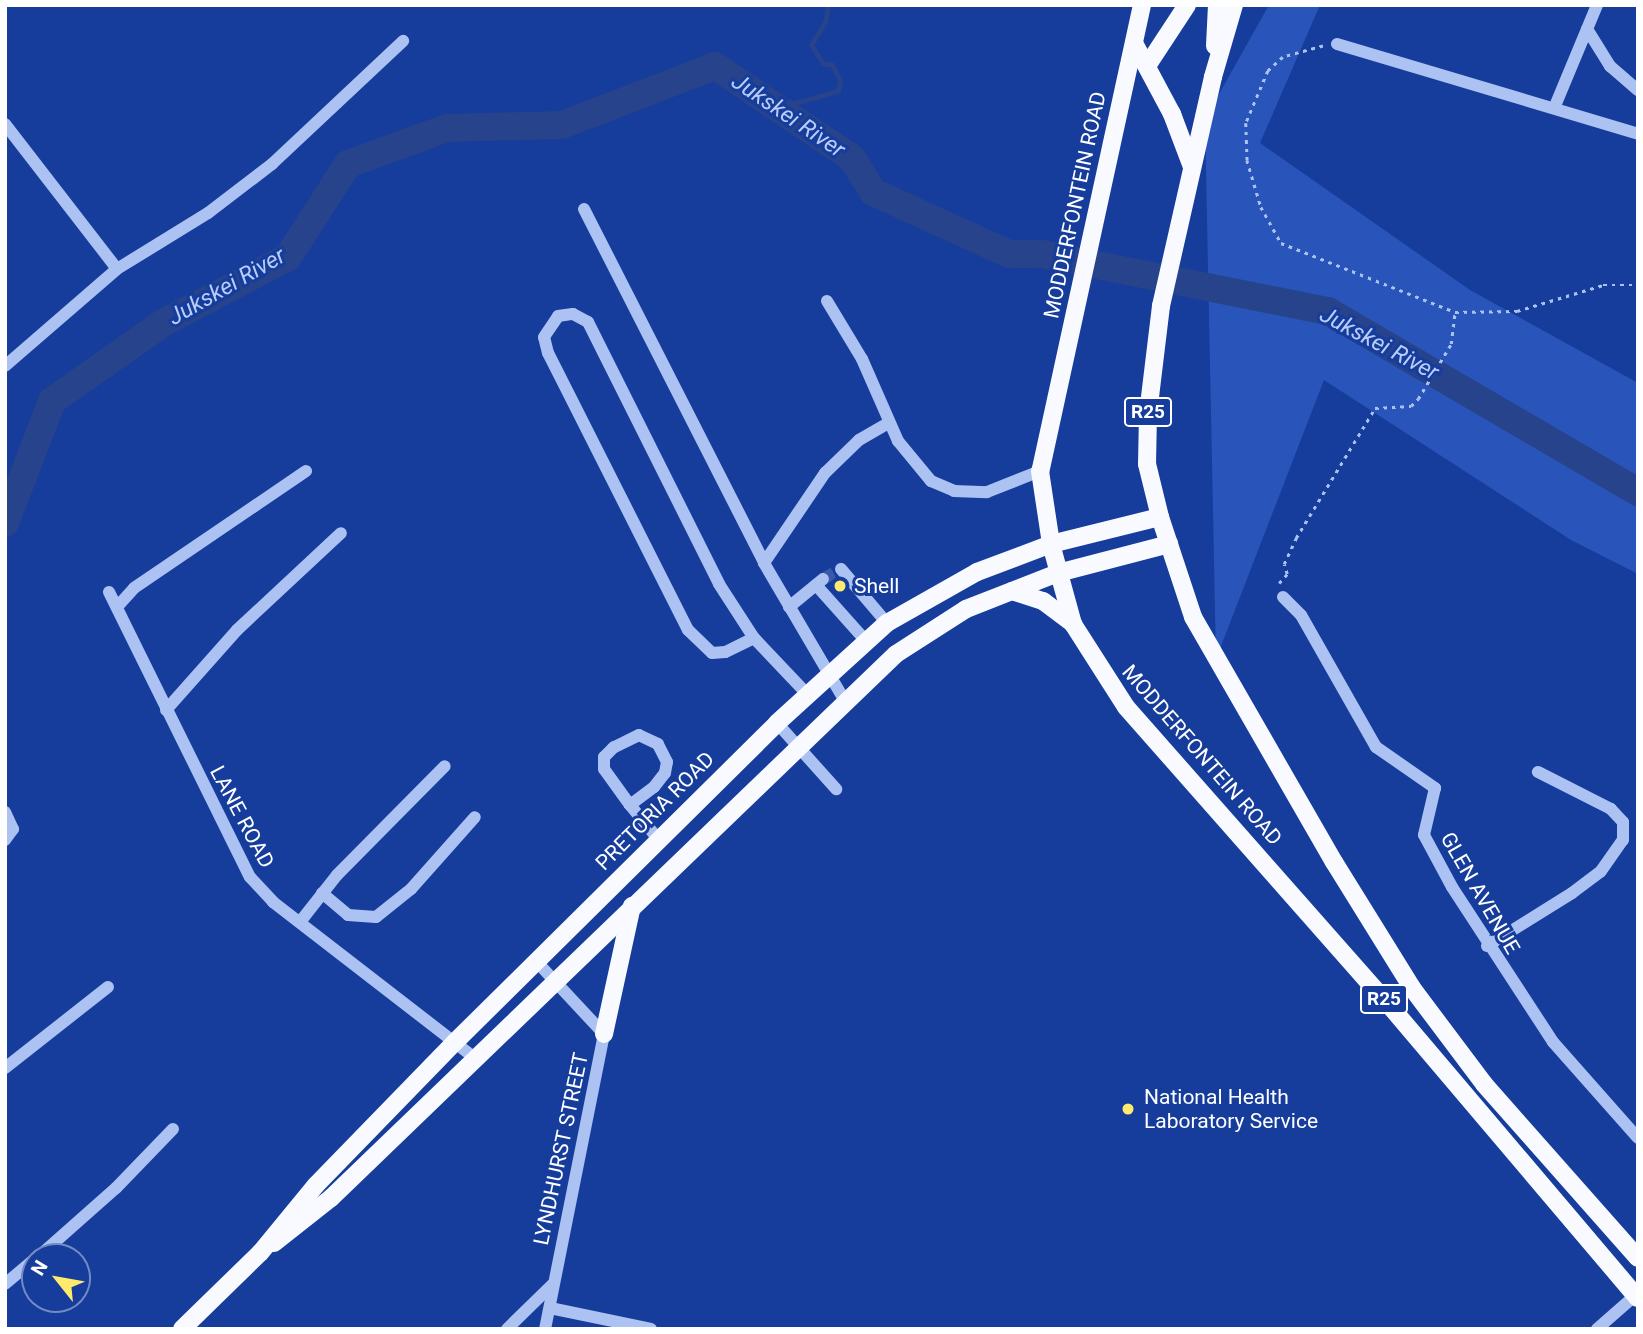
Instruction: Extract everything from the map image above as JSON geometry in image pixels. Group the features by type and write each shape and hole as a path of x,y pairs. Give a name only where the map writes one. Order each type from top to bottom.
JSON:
{"main road":[{"name":"MODDERFONTEIN ROAD","path":"1142,5 1041,471 1051,544 1073,624 1126,707 1390,1006 1635,1300"},
{"path":"1147,66 1187,5"},
{"path":"1213,77 1217,5"},
{"name":"MODDERFONTEIN ROAD","path":"1234,5 1213,77 1161,306 1147,413 1147,464 1160,517 1204,638 1412,988 1484,1084 1638,1258"},
{"path":"1134,43 1172,114 1192,167"},
{"name":"PRETORIA ROAD","path":"182,1329 260,1253 316,1185 455,1042 777,723 887,623 952,582 1051,544 1160,517"},
{"name":"PRETORIA ROAD","path":"260,1253 331,1198 845,701 927,632 1012,591 1058,573 1169,544"},
{"path":"1012,591 1043,600 1073,624"},
{"path":"659,840 679,860"},
{"path":"604,1034 632,906"}],"street":[{"path":"1555,106 1597,5"},
{"path":"1587,29 1610,66 1638,90"},
{"path":"5,366 117,269 208,213 272,164 402,41"},
{"path":"1337,44 1555,106 1638,134"},
{"path":"5,124 117,269"},
{"path":"584,209 764,563 845,701"},
{"path":"827,301 862,359 888,423 920,470 954,491 987,492 1041,471"},
{"path":"754,638 725,652 712,653 688,630 548,354 544,337 558,316 573,314 588,322 719,584 754,638 808,695"},
{"path":"764,563 825,473 859,440 888,423"},
{"path":"117,607 134,588 306,471"},
{"path":"166,710 237,630 341,533"},
{"path":"841,569 887,623"},
{"path":"789,607 820,582 866,641"},
{"name":"LANE ROAD","path":"109,592 240,862 260,889 475,1058"},
{"name":"GLEN AVENUE","path":"1283,597 1301,615 1376,747 1435,788 1424,835 1487,946 1553,1042 1638,1138"},
{"path":"777,723 836,789"},
{"path":"630,805 654,786 665,773 667,762 659,744 639,735 614,747 603,763 630,805 659,840"},
{"path":"300,922 322,892 445,766"},
{"path":"1487,946 1591,878 1623,840 1623,822 1611,809 1538,772"},
{"path":"5,812 13,828 5,840"},
{"path":"322,892 348,915 376,917 439,862 475,817"},
{"name":"LYNDHURST STREET","path":"536,961 604,1034 545,1329"},
{"path":"5,1068 108,987"},
{"path":"53,1243 116,1188 173,1129"},
{"path":"5,1284 21,1271"},
{"path":"507,1329 553,1284"},
{"path":"1597,1329 1635,1300"},
{"path":"550,1308 650,1329"}],"path":[{"path":"1337,44 1283,57 1268,71 1246,123 1247,160 1261,207 1281,243 1455,312 1517,312 1603,285 1638,285"},
{"path":"1283,597 1278,587 1287,574 1285,558 1375,408 1411,406 1418,399 1451,344 1455,312"}],"shaded area":[{"path":"1269,5 1320,5 1260,143 1470,290 1638,383 1638,574 1571,540 1324,380 1216,659 1205,119"}],"waterway":[{"path":"777,108 838,91 840,80 832,65 823,64 811,45 825,23 828,5"},
{"name":"Jukskei River","path":"5,523 52,401 163,323 288,257 348,164 447,128 562,125 715,66 852,158 873,192 1009,254 1042,254 1328,311 1638,492"}],"tunnel":[{"path":"823,579 841,569"}],"place":[{"name":"Shell","path":"840,586"},
{"name":"National Health Laboratory Service","path":"1128,1109"}]}
